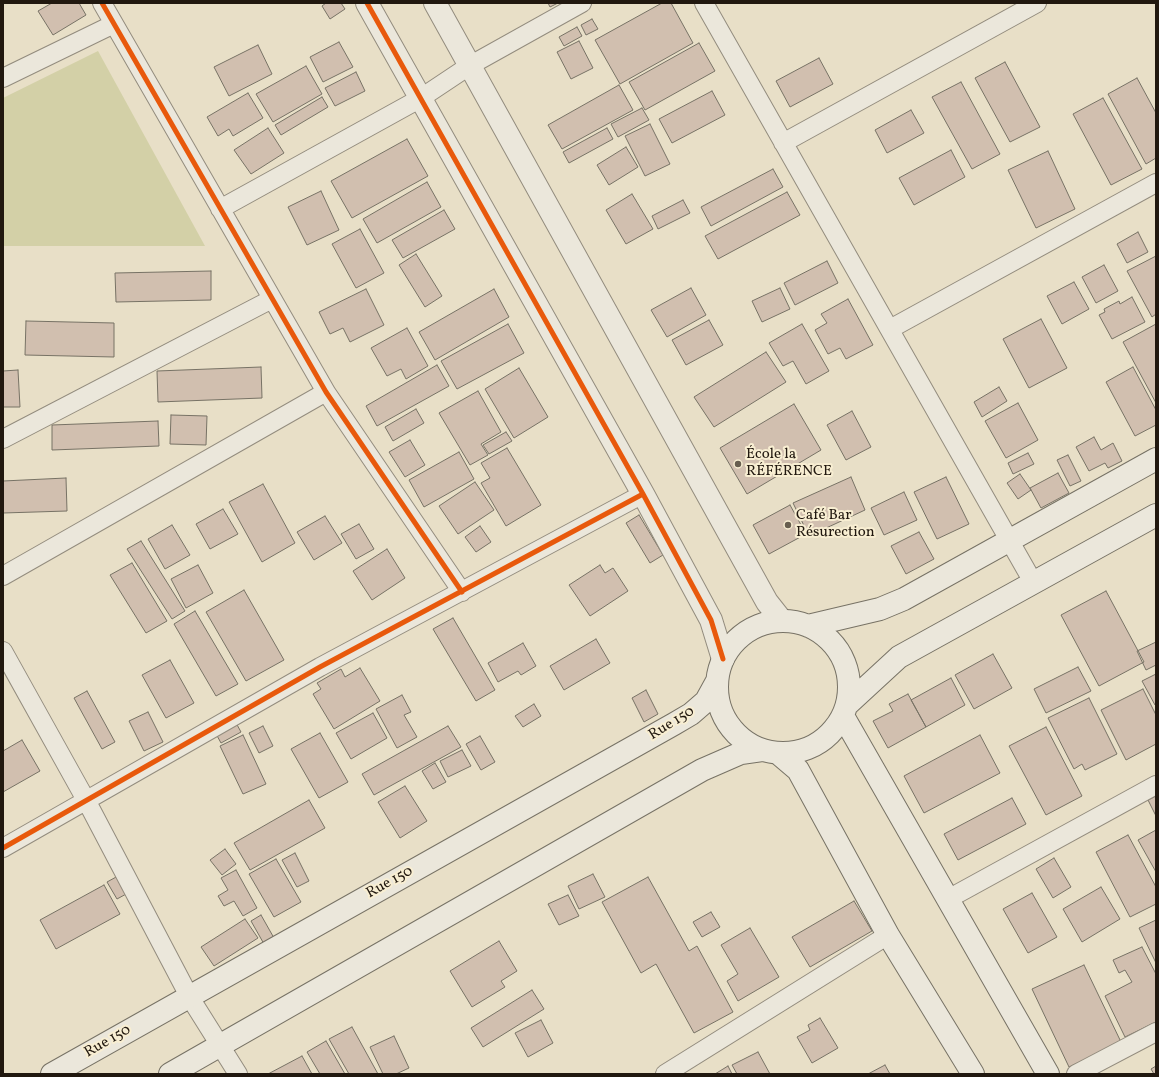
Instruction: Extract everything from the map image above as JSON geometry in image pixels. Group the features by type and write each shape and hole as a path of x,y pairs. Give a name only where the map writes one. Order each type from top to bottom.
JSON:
{"main road":[{"path":"367,3 643,494 711,620 723,659"},
{"path":"435,3 767,602 782,621"},
{"path":"808,626 886,607 904,599 1156,459"},
{"path":"170,1074 220,1044 702,770 741,753 770,751 798,752 817,744 832,732 845,710 899,657 1156,515"},
{"path":"973,1074 888,935 798,770 770,751 746,742 733,730 723,715 718,698 717,681 723,659 733,644 747,632 764,624 782,621 808,626 828,639 843,658 850,680 845,710 948,899 1048,1074"},
{"name":"Rue 150","path":"52,1074 691,714 706,701 717,681"}],"street":[{"path":"102,3 326,392 462,592"},
{"path":"220,209 421,98 470,66 582,3"},
{"path":"704,3 1033,582"},
{"path":"783,143 1037,3"},
{"path":"3,78 114,24"},
{"path":"890,329 1156,183"},
{"path":"3,439 272,299"},
{"path":"3,576 326,392"},
{"path":"3,848 320,667 643,494"},
{"path":"3,651 86,800 189,996 238,1074"},
{"path":"948,899 1156,785"},
{"path":"665,1074 888,935"},
{"path":"1076,1074 1156,1032"}],"shaded area":[{"path":"98,51 205,246 3,246 3,98"}],"building":[{"path":"52,3 79,3 86,15 53,35 38,11"},
{"path":"326,3 341,3 345,9 330,19 322,6"},
{"path":"548,3 558,3 550,7"},
{"path":"662,3 671,3 693,43 620,84 595,40"},
{"path":"592,19 598,29 586,35 581,25"},
{"path":"577,27 582,36 564,46 559,37"},
{"path":"579,41 593,68 571,79 557,52"},
{"path":"339,42 353,67 323,82 310,57"},
{"path":"699,43 715,71 645,110 629,82"},
{"path":"258,45 272,74 229,96 214,67"},
{"path":"819,58 833,84 790,107 776,81"},
{"path":"1005,62 1040,127 1010,142 975,78"},
{"path":"306,66 322,94 273,122 256,94"},
{"path":"356,72 365,91 335,106 325,88"},
{"path":"1137,78 1156,113 1156,158 1146,164 1108,94"},
{"path":"961,82 1000,154 972,169 932,97"},
{"path":"619,85 633,110 562,149 548,125"},
{"path":"712,91 725,115 672,143 659,119"},
{"path":"248,93 263,118 233,136 229,129 218,136 207,117"},
{"path":"322,97 328,107 281,135 275,125"},
{"path":"1103,98 1142,169 1111,185 1073,114"},
{"path":"642,108 649,120 618,137 611,124"},
{"path":"911,110 924,133 887,153 875,130"},
{"path":"650,124 670,164 645,176 625,136"},
{"path":"268,128 284,153 251,174 234,150"},
{"path":"607,128 613,139 569,163 563,152"},
{"path":"407,139 428,176 352,218 331,181"},
{"path":"626,147 638,167 609,185 597,165"},
{"path":"951,150 965,177 914,205 899,178"},
{"path":"1048,151 1075,209 1036,228 1008,170"},
{"path":"773,169 783,187 711,226 701,207"},
{"path":"427,182 441,207 377,243 363,219"},
{"path":"321,191 339,230 307,245 288,207"},
{"path":"787,192 800,215 718,259 705,236"},
{"path":"632,194 653,229 626,244 606,210"},
{"path":"683,200 690,213 658,229 652,216"},
{"path":"444,210 455,229 403,258 392,240"},
{"path":"360,229 384,273 356,288 332,244"},
{"path":"1138,232 1148,252 1127,263 1117,244"},
{"path":"416,254 442,296 425,307 399,265"},
{"path":"1156,256 1156,314 1152,317 1127,271"},
{"path":"827,261 838,283 795,305 784,283"},
{"path":"1104,265 1118,291 1096,303 1082,277"},
{"path":"211,271 211,300 116,302 115,273"},
{"path":"1074,282 1089,309 1062,324 1047,296"},
{"path":"691,288 706,315 667,337 651,310"},
{"path":"780,288 790,309 762,322 752,301"},
{"path":"366,289 384,325 350,342 343,328 330,334 319,312"},
{"path":"494,289 509,317 435,360 419,332"},
{"path":"1132,297 1145,322 1112,339 1099,315 1105,312 1104,309 1119,301 1120,304"},
{"path":"848,299 873,345 846,359 840,348 828,354 815,330 827,323 821,314"},
{"path":"1041,319 1067,368 1029,388 1003,339"},
{"path":"709,320 723,345 686,365 672,340"},
{"path":"26,321 114,323 114,357 25,355"},
{"path":"508,324 524,353 457,389 441,361"},
{"path":"802,324 829,371 806,384 793,361 783,366 769,343"},
{"path":"1156,324 1156,403 1123,342"},
{"path":"407,328 428,366 406,379 401,369 387,376 371,348"},
{"path":"766,352 786,382 714,427 694,397"},
{"path":"437,365 449,386 377,426 366,406"},
{"path":"261,367 262,398 158,402 157,371"},
{"path":"1133,367 1156,410 1156,425 1135,436 1106,382"},
{"path":"519,368 548,417 514,438 485,389"},
{"path":"18,370 20,407 3,407 3,371"},
{"path":"999,387 1007,401 982,417 974,402"},
{"path":"478,391 501,432 481,444 488,455 470,465 439,413"},
{"path":"1018,403 1038,440 1006,458 985,421"},
{"path":"794,404 821,450 747,494 720,448"},
{"path":"416,409 424,423 393,441 385,427"},
{"path":"852,411 871,447 846,460 827,425"},
{"path":"171,415 207,416 206,445 170,444"},
{"path":"158,421 159,446 52,450 52,425"},
{"path":"506,432 512,441 489,454 483,445"},
{"path":"1094,437 1101,450 1113,443 1122,461 1108,468 1105,463 1089,471 1076,447"},
{"path":"410,440 425,465 405,477 389,452"},
{"path":"507,448 541,505 506,526 481,483 490,478 481,463"},
{"path":"459,452 474,479 424,507 409,480"},
{"path":"1028,453 1034,464 1013,474 1008,463"},
{"path":"1068,455 1081,481 1070,486 1057,460"},
{"path":"1058,473 1069,493 1041,508 1030,488"},
{"path":"1020,474 1031,490 1018,499 1007,483"},
{"path":"851,477 865,510 809,536 793,503"},
{"path":"946,477 969,524 937,539 914,492"},
{"path":"66,478 67,511 3,513 3,481"},
{"path":"475,482 494,510 458,534 439,506"},
{"path":"263,484 295,543 262,562 229,502"},
{"path":"904,492 917,520 884,535 871,508"},
{"path":"790,505 806,534 769,554 753,525"},
{"path":"223,509 238,534 210,549 196,524"},
{"path":"639,515 663,555 650,563 626,523"},
{"path":"325,516 342,543 314,560 297,532"},
{"path":"359,524 374,549 356,559 341,534"},
{"path":"172,525 190,555 165,569 148,539"},
{"path":"480,526 491,542 476,552 465,537"},
{"path":"919,532 934,559 906,574 891,546"},
{"path":"141,541 185,611 172,619 127,549"},
{"path":"387,549 405,578 372,600 353,571"},
{"path":"132,563 167,621 146,633 110,575"},
{"path":"198,565 213,593 186,608 171,579"},
{"path":"600,565 605,573 613,568 628,591 590,616 569,585"},
{"path":"244,590 284,660 246,681 206,612"},
{"path":"1106,591 1144,662 1099,686 1061,615"},
{"path":"195,611 238,684 216,696 174,624"},
{"path":"453,618 495,690 476,701 433,629"},
{"path":"596,639 610,663 564,690 550,666"},
{"path":"1156,642 1156,665 1146,670 1137,651"},
{"path":"523,643 536,666 521,675 518,671 498,682 488,663"},
{"path":"993,654 1012,688 974,709 955,675"},
{"path":"170,660 194,703 166,718 142,675"},
{"path":"1078,667 1091,691 1046,713 1034,689"},
{"path":"360,668 380,701 334,729 313,694 321,689 317,683 341,669 345,677"},
{"path":"1156,674 1156,704 1155,705 1142,681"},
{"path":"951,678 965,705 926,727 911,700"},
{"path":"1143,689 1156,715 1156,744 1126,760 1101,710"},
{"path":"646,690 658,714 644,722 632,698"},
{"path":"87,691 115,742 102,749 74,698"},
{"path":"908,694 926,727 888,748 873,721 893,711 889,704"},
{"path":"402,695 411,712 404,715 417,737 397,748 376,709"},
{"path":"1089,698 1117,754 1085,770 1082,764 1074,769 1048,718"},
{"path":"534,704 541,716 523,727 515,716"},
{"path":"148,712 163,742 144,751 129,721"},
{"path":"373,713 387,738 351,759 336,733"},
{"path":"235,721 241,732 221,743 215,732"},
{"path":"263,726 273,746 259,753 249,733"},
{"path":"448,726 461,747 374,795 362,774"},
{"path":"1046,727 1082,796 1046,815 1009,746"},
{"path":"320,733 348,782 319,798 291,749"},
{"path":"243,735 266,784 243,794 220,746"},
{"path":"980,735 1000,773 924,813 904,776"},
{"path":"480,736 495,762 481,770 466,744"},
{"path":"22,740 40,771 3,792 3,751"},
{"path":"462,750 471,766 448,777 440,761"},
{"path":"435,763 446,782 433,789 422,771"},
{"path":"405,786 427,821 400,838 378,802"},
{"path":"1156,796 1156,816 1148,800"},
{"path":"1012,798 1026,824 958,860 944,834"},
{"path":"309,800 325,828 250,870 234,843"},
{"path":"1156,830 1156,872 1138,840"},
{"path":"1128,835 1156,887 1156,904 1130,917 1096,852"},
{"path":"225,849 236,864 222,875 210,860"},
{"path":"295,853 309,881 297,887 282,860"},
{"path":"1054,858 1071,887 1053,898 1036,869"},
{"path":"276,859 301,902 274,917 249,874"},
{"path":"236,870 257,908 243,916 234,901 224,906 218,896 228,890 221,878"},
{"path":"593,874 605,897 579,909 568,886"},
{"path":"118,876 128,893 117,899 107,882"},
{"path":"648,877 689,951 697,946 733,1012 694,1033 656,964 641,973 602,902"},
{"path":"104,885 120,914 56,949 40,920"},
{"path":"1101,887 1120,919 1082,942 1063,909"},
{"path":"1032,893 1057,937 1028,953 1003,909"},
{"path":"568,895 579,916 559,925 548,904"},
{"path":"854,901 872,931 810,967 792,937"},
{"path":"711,912 720,927 702,937 693,922"},
{"path":"261,915 274,938 264,944 251,921"},
{"path":"245,919 258,938 214,966 201,947"},
{"path":"1156,920 1156,963 1139,928"},
{"path":"750,928 779,977 738,1001 727,981 738,974 721,945"},
{"path":"499,941 517,971 501,981 505,987 472,1007 450,971"},
{"path":"1142,947 1156,974 1156,1022 1125,1037 1105,996 1132,982 1125,970 1119,973 1113,960"},
{"path":"1084,965 1121,1042 1069,1067 1032,989"},
{"path":"532,990 544,1009 483,1047 471,1028"},
{"path":"820,1018 838,1048 812,1063 797,1037 810,1030 808,1025"},
{"path":"541,1020 553,1043 528,1057 515,1033"},
{"path":"352,1027 378,1074 349,1074 329,1039"},
{"path":"394,1036 409,1068 396,1074 383,1074 370,1047"},
{"path":"326,1041 345,1074 320,1074 307,1052"},
{"path":"758,1052 770,1074 737,1074 732,1065"},
{"path":"302,1056 312,1074 268,1074"},
{"path":"885,1065 890,1074 868,1074"},
{"path":"728,1066 732,1074 715,1074"},
{"path":"1156,1066 1156,1074 1154,1074 1151,1069"}],"cycle path":[{"path":"102,3 326,392 462,592"},
{"path":"367,3 643,494 711,620 723,659"},
{"path":"3,848 320,667 643,494"}],"place":[{"name":"École la RÉFÉRENCE","path":"738,464"},
{"name":"Café Bar Résurection","path":"788,525"}]}
